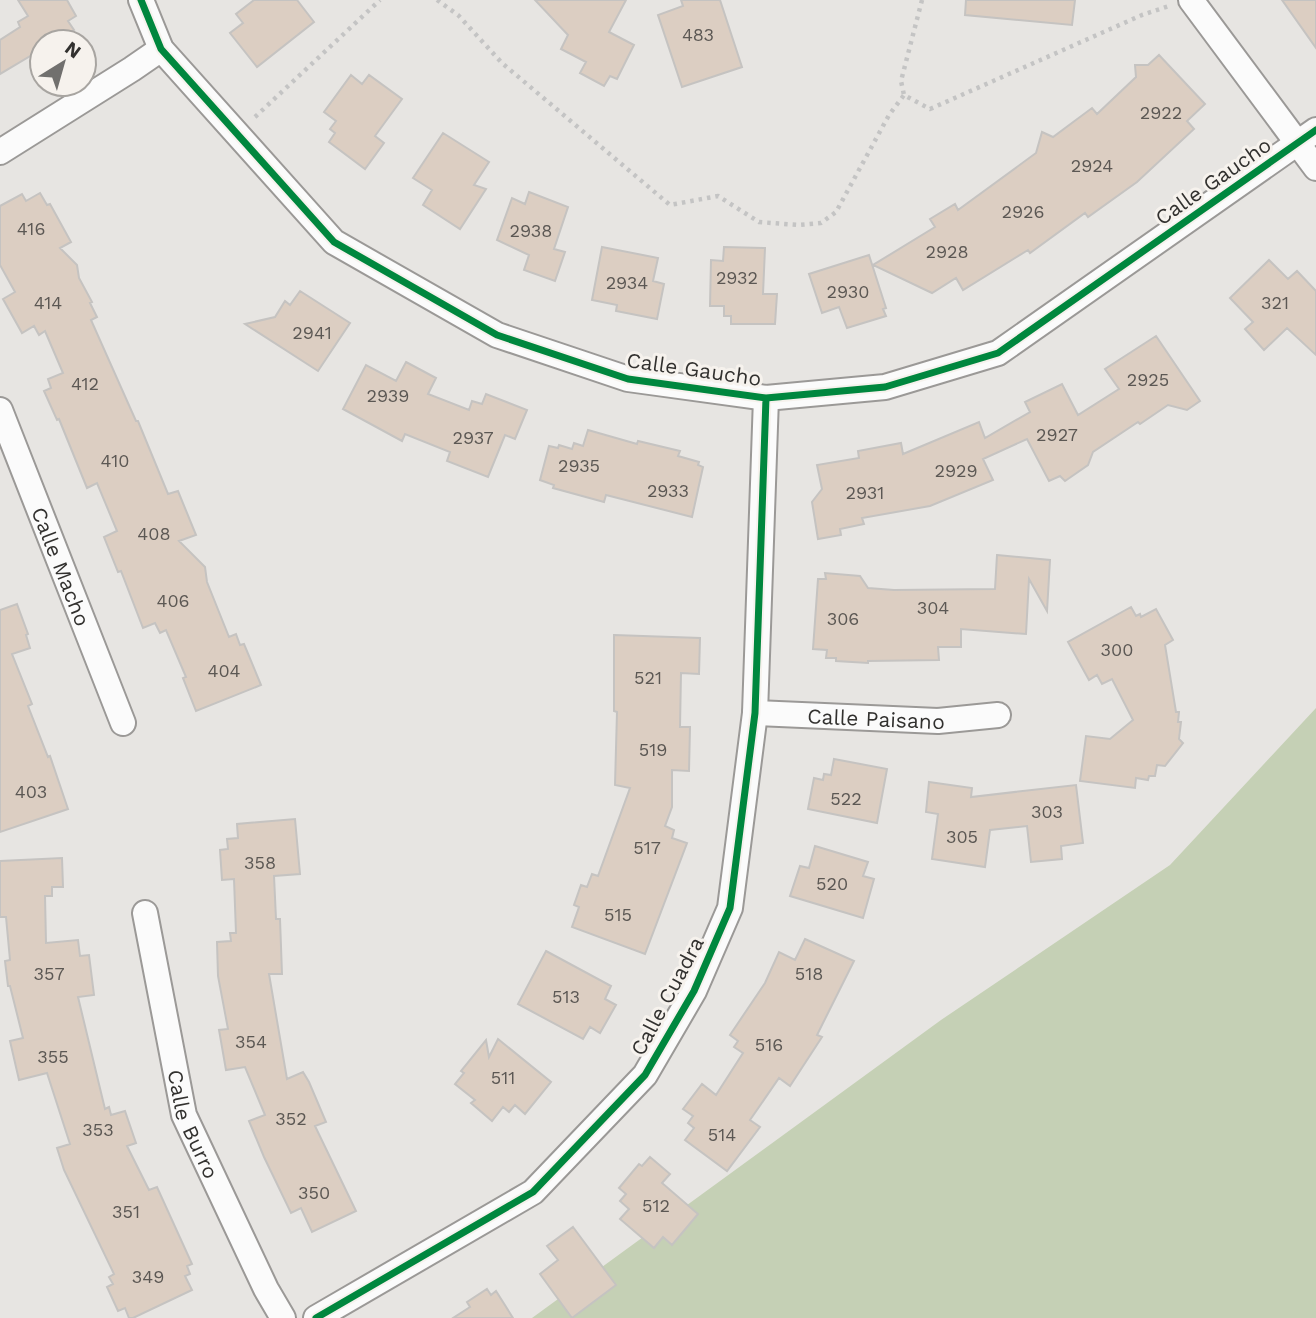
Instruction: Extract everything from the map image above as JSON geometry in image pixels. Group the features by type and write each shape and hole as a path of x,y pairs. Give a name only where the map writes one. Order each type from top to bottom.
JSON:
{"street":[{"name":"Calle Gaucho","path":"141,0 161,49 334,242 497,335 628,379 766,398 885,387 998,353 1307,137"},
{"path":"1183,2 1307,137 1316,168"},
{"path":"0,152 161,49"},
{"name":"Calle Cuadra","path":"317,1318 533,1192 645,1075 694,991 730,908 755,713 766,398"},
{"name":"Calle Macho","path":"0,410 123,723"},
{"name":"Calle Paisano","path":"755,713 937,721 998,715"},
{"name":"Calle Burro","path":"145,914 184,1115 266,1289 283,1318"}],"path":[{"path":"237,134 380,0"},
{"path":"437,0 458,15 502,63 670,205 718,196 760,222 798,225 821,223 836,212 889,115 904,95 901,81 922,0"},
{"path":"904,95 930,109 1142,15 1183,2"}],"green space":[{"path":"1316,708 1316,1318 532,1318 941,1020 1170,865"}],"building":[{"path":"18,0 67,0 76,16 68,21 73,28 28,28 28,57 0,74 0,40 20,27 18,22 28,16"},
{"path":"254,0 297,0 314,22 257,67 230,33 243,23 236,14"},
{"path":"535,0 626,0 609,32 634,45 617,79 610,76 604,86 580,73 586,62 561,49 568,35"},
{"path":"681,0 720,0 742,67 682,87 658,15 683,6"},
{"path":"966,0 1075,0 1072,25 965,15"},
{"path":"1282,0 1316,0 1316,48"},
{"path":"1159,55 1205,104 1187,121 1194,129 1137,182 1088,217 1085,213 1030,253 1028,250 963,290 956,278 932,293 873,265 935,227 930,219 955,204 958,210 1036,153 1042,132 1053,137 1092,108 1097,114 1136,77 1135,65 1148,65"},
{"path":"351,75 362,84 369,75 402,99 375,136 384,143 365,169 329,142 335,133 330,129 336,121 324,112"},
{"path":"443,133 489,162 474,185 486,189 460,229 423,205 432,190 413,178"},
{"path":"529,192 568,207 554,249 565,252 555,281 524,270 529,255 497,240 512,198 525,204"},
{"path":"40,193 47,205 50,204 71,242 60,248 77,265 79,278 97,317 91,320 138,421 168,494 178,491 196,535 179,541 205,567 207,582 229,637 236,634 240,645 244,644 261,685 196,711 183,678 186,677 166,630 160,633 155,623 143,628 121,571 118,572 104,537 117,531 97,483 87,488 59,419 57,420 44,391 51,388 48,379 63,373 45,331 39,335 34,326 22,333 3,299 15,292 0,265 0,206 22,194 26,201"},
{"path":"602,247 658,258 653,281 664,284 657,319 616,311 617,305 592,300"},
{"path":"724,247 765,248 763,294 777,294 775,324 731,324 731,316 724,316 724,306 710,306 711,260 723,261"},
{"path":"869,255 886,308 883,309 886,316 847,328 839,307 822,313 809,274"},
{"path":"1269,260 1288,279 1297,271 1316,291 1316,355 1287,328 1264,350 1245,329 1253,322 1230,298"},
{"path":"300,291 350,323 318,371 245,324 275,317 285,301 290,305"},
{"path":"1156,336 1200,401 1187,410 1168,405 1140,424 1138,422 1093,452 1088,465 1065,481 1060,476 1049,481 1027,439 983,459 993,480 930,506 862,518 864,524 840,529 841,535 818,539 812,502 822,489 817,465 859,458 858,451 901,443 903,454 979,422 985,438 1030,412 1025,402 1062,384 1078,415 1119,389 1105,369"},
{"path":"406,362 436,378 428,394 469,410 472,401 482,404 486,394 527,410 515,439 505,435 488,477 447,461 450,452 405,434 402,441 343,409 366,365 396,381"},
{"path":"588,430 637,444 638,441 680,451 678,456 699,462 698,465 703,467 692,517 606,495 604,502 553,488 554,485 540,480 549,446 558,448 559,445 572,449 574,443 583,446"},
{"path":"997,555 1050,560 1047,611 1029,579 1026,634 961,629 961,647 938,647 939,660 868,663 836,661 836,658 826,658 827,650 813,649 818,579 826,579 825,573 860,576 868,588 995,589"},
{"path":"17,604 30,648 12,654 32,704 28,706 48,757 50,756 68,809 0,832 0,610"},
{"path":"1131,607 1136,616 1140,614 1141,617 1156,609 1173,640 1165,645 1176,712 1179,712 1178,722 1181,722 1179,739 1183,743 1165,766 1157,765 1155,776 1149,776 1148,780 1136,778 1135,788 1080,781 1086,736 1110,739 1133,720 1112,679 1102,684 1097,675 1089,680 1068,642"},
{"path":"614,635 700,638 699,674 681,673 680,727 690,727 689,771 672,770 672,807 665,826 674,830 672,838 687,843 645,954 572,927 579,907 574,905 581,885 587,887 592,874 598,876 630,788 615,785 617,712 614,711"},
{"path":"834,759 887,769 877,823 808,809 814,778 823,780 824,774 831,775"},
{"path":"929,782 972,788 971,797 1076,785 1083,843 1061,846 1062,859 1031,862 1027,826 990,830 985,867 932,859 938,814 926,812"},
{"path":"295,819 300,874 274,876 276,919 280,919 282,974 269,974 287,1079 303,1072 309,1082 326,1122 315,1126 356,1211 312,1232 301,1208 291,1213 264,1157 249,1121 265,1115 245,1067 226,1070 219,1030 228,1029 218,976 217,942 231,941 230,933 236,933 234,879 222,880 220,850 228,849 227,839 238,838 237,824"},
{"path":"815,846 868,862 863,876 874,879 863,918 790,896 800,866 809,868"},
{"path":"62,858 63,887 52,887 52,896 45,896 46,943 78,940 80,956 89,955 94,995 78,997 105,1109 109,1107 111,1115 125,1111 136,1143 127,1146 149,1190 157,1187 192,1264 187,1266 190,1274 185,1276 192,1290 133,1318 129,1318 125,1308 118,1311 107,1287 113,1284 109,1277 114,1274 64,1170 57,1148 70,1144 47,1073 19,1080 10,1041 23,1038 8,986 5,961 10,960 6,917 0,917 0,861"},
{"path":"805,939 854,961 817,1035 822,1037 790,1086 779,1078 750,1120 760,1127 727,1171 685,1140 694,1128 688,1123 693,1116 683,1109 702,1084 716,1095 743,1053 734,1047 738,1041 730,1035 765,983 779,952 795,960"},
{"path":"546,951 611,986 605,999 616,1005 600,1033 590,1027 583,1039 518,1004"},
{"path":"498,1039 551,1082 525,1114 515,1105 509,1112 503,1107 492,1121 471,1103 475,1100 455,1084 464,1073 461,1071 486,1040 489,1057"},
{"path":"650,1157 670,1174 662,1183 698,1214 672,1245 663,1237 654,1248 620,1219 629,1209 620,1201 626,1194 619,1188 639,1164 642,1166"},
{"path":"573,1227 616,1285 572,1318 540,1274 558,1260 547,1246"},
{"path":"487,1289 491,1295 496,1291 513,1318 453,1318 470,1307 467,1302"}],"cycle path":[{"path":"141,0 161,49 334,242 497,335 628,379 766,398 885,387 998,353 1316,130"},
{"path":"316,1318 533,1192 645,1075 694,991 730,908 755,713 766,398"}]}
